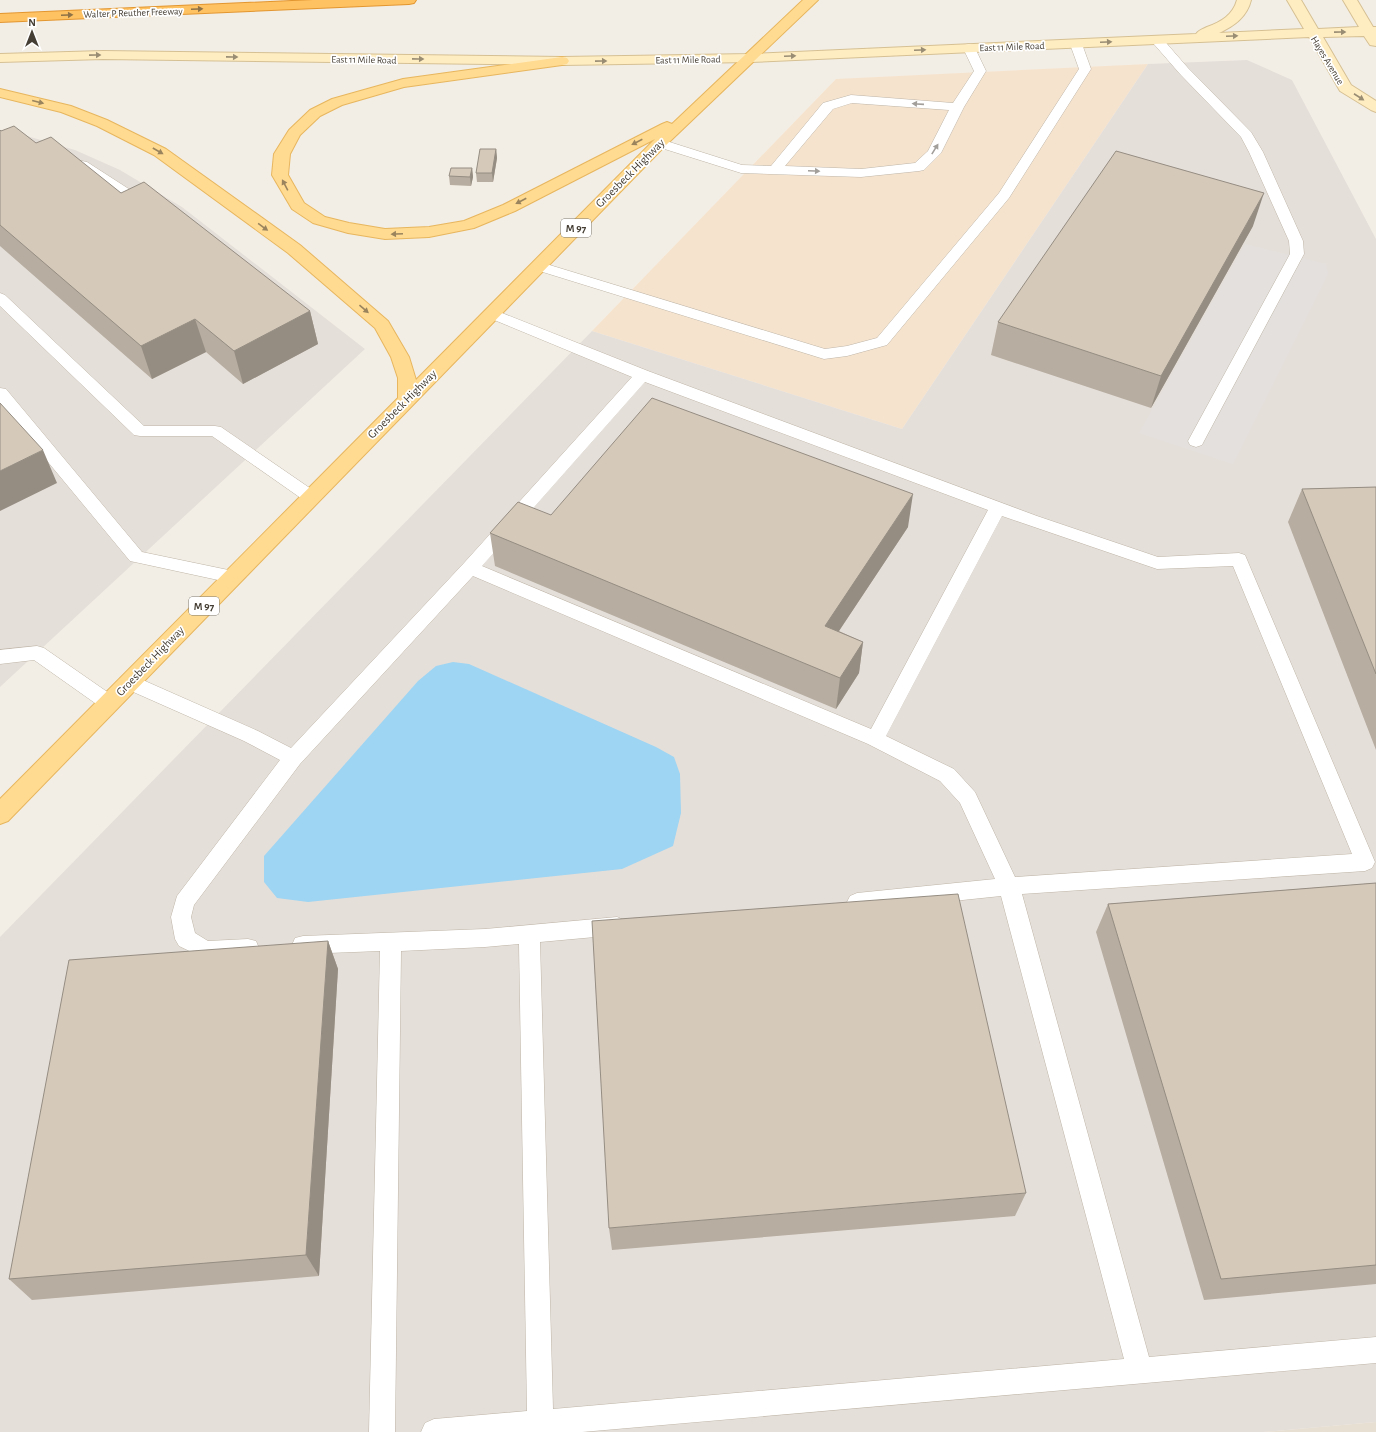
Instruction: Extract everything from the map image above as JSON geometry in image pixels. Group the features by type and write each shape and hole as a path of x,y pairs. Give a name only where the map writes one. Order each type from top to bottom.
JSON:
{"highway":[{"name":"Walter P Reuther Freeway","path":"0,18 409,0"}],"main road":[{"name":"Groesbeck Highway","path":"0,814 684,118 751,58 811,0"},
{"path":"1350,1 1374,35"},
{"path":"1193,38 1231,21 1239,12 1244,2"},
{"name":"Hayes Avenue","path":"1294,2 1345,88 1376,107"},
{"name":"East 11 Mile Road","path":"0,58 102,55 562,61 751,58 1312,33 1374,35"},
{"path":"562,61 403,83 337,102 315,113 294,133 282,154 280,175 298,206 319,220 348,228 385,234 430,232 468,225 510,208 684,118"},
{"path":"0,94 12,95 66,109 102,124 160,152 294,249 382,325 400,357 407,378 408,398"}],"lane":[{"path":"1157,40 1184,71 1246,134 1256,152 1296,241 1297,254 1196,441"},
{"path":"538,266 824,354 847,351 882,342 1008,189 1085,69 1076,44"},
{"path":"660,143 741,169 861,173 919,167 934,152 957,107 980,71 969,48"},
{"path":"774,170 828,106 851,99 957,107"},
{"path":"68,158 76,161 146,206"},
{"path":"0,298 140,431 215,431 311,497"},
{"path":"492,314 642,374 998,508 1157,563 1239,558 1371,864 1009,886 836,904"},
{"path":"639,924 485,938 206,950 186,939 180,917 184,902 293,758 470,568 642,374"},
{"path":"0,393 136,557 232,577"},
{"path":"874,739 998,508"},
{"path":"470,568 874,739 947,775 968,798 1009,886 1140,1371"},
{"path":"0,657 37,653 109,703"},
{"path":"129,682 251,736 293,758"},
{"path":"529,934 540,1423"},
{"path":"382,1432 391,942"},
{"path":"434,1432 1376,1350"}],"shaded area":[{"path":"1247,60 1292,80 1376,239 1376,1422 1264,1432 0,1432 0,937 592,331 902,429 1148,64"},
{"path":"1148,64 902,429 592,331 836,79"},
{"path":"0,131 27,136 75,150 120,170 182,207 365,349 0,687"},
{"path":"1245,244 1326,264 1328,274 1233,464 1139,433"},
{"path":"1376,1422 1376,1432 1264,1432"}],"water":[{"path":"453,662 469,664 656,747 674,757 680,774 681,813 673,846 622,869 308,902 277,898 264,882 264,856 418,681 436,666"}],"building":[{"path":"14,126 36,143 51,137 121,193 144,182 310,311 234,351 195,319 141,346 0,225 0,130 1,131"},
{"path":"480,149 496,149 492,173 476,173"},
{"path":"1116,151 1264,193 1161,376 998,322"},
{"path":"451,168 472,168 470,177 449,176"},
{"path":"652,398 913,494 825,626 863,642 840,678 490,533 518,502 551,515"},
{"path":"0,403 43,450 0,471"},
{"path":"1376,487 1376,674 1302,489"},
{"path":"1376,883 1376,1265 1221,1279 1108,904"},
{"path":"958,894 1026,1193 609,1228 592,921"},
{"path":"328,941 306,1255 9,1279 69,960"}]}
